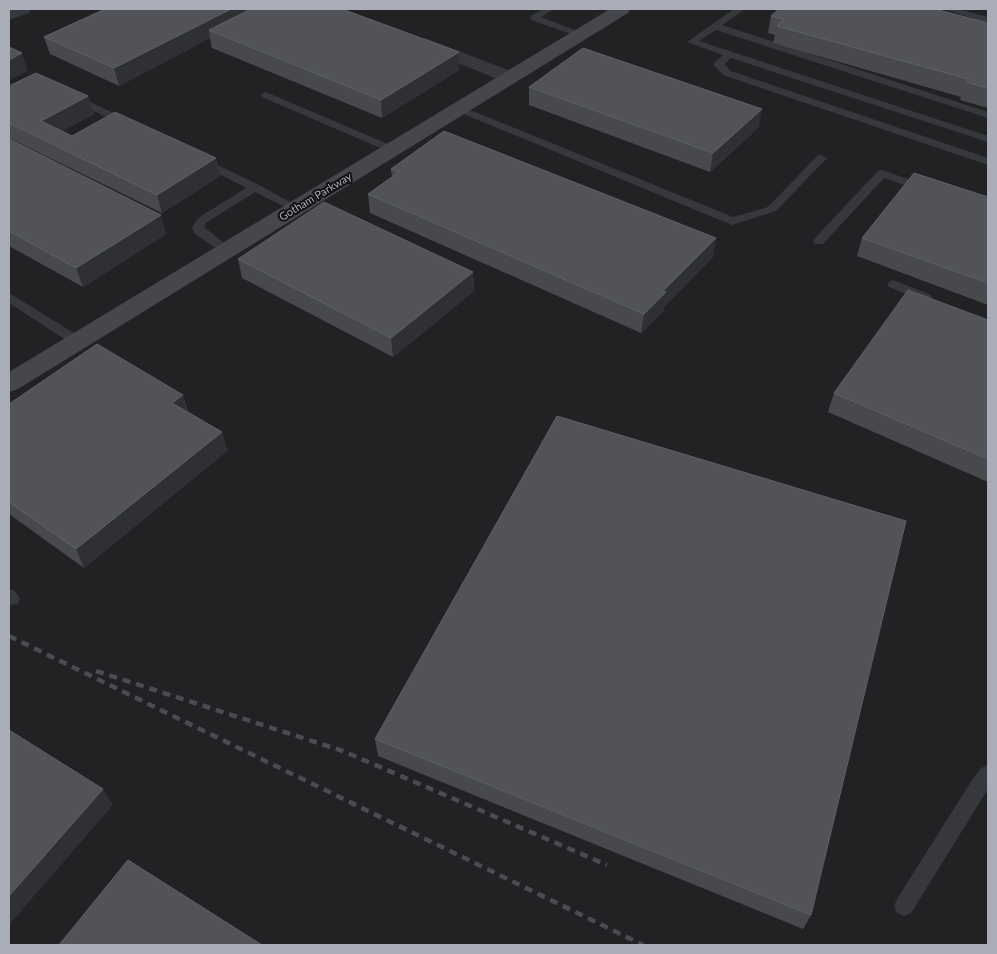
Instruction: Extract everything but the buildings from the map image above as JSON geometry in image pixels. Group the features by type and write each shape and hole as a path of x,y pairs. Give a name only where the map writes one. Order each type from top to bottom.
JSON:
{"street":[{"path":"9,14 22,9"},
{"name":"Gotham Parkway","path":"9,383 622,9"},
{"path":"412,38 509,77"}],"lane":[{"path":"549,9 534,18 580,34"},
{"path":"740,9 692,42 988,139"},
{"path":"948,9 988,20"},
{"path":"715,26 988,115"},
{"path":"730,54 718,64 727,73 987,159"},
{"path":"59,90 141,130"},
{"path":"266,95 391,149"},
{"path":"458,108 732,221 772,209 821,158"},
{"path":"194,157 295,208"},
{"path":"819,240 882,173 935,192"},
{"path":"227,250 199,231 198,227 202,221 255,187"},
{"path":"893,284 936,302"},
{"path":"9,297 77,341"},
{"path":"904,906 988,774"}],"shaded area":[{"path":"9,9 988,9 988,945 9,945"}],"railway":[{"path":"9,636 643,945"},
{"path":"96,671 343,751 607,865"}]}
